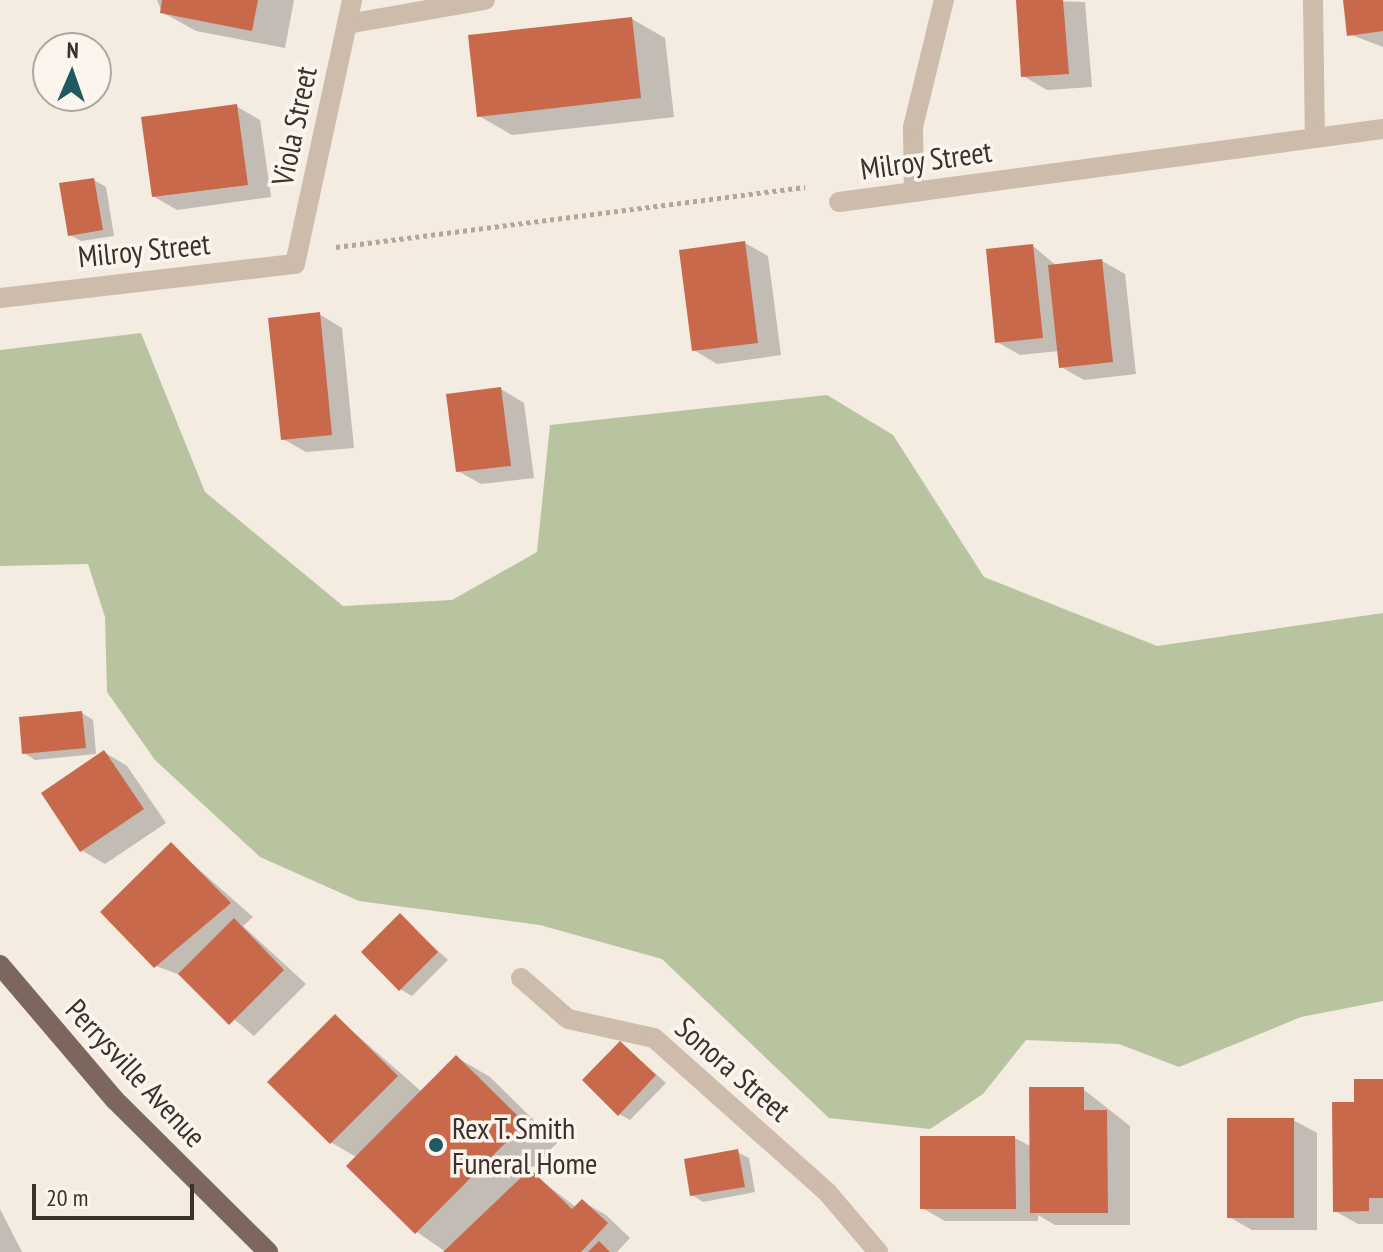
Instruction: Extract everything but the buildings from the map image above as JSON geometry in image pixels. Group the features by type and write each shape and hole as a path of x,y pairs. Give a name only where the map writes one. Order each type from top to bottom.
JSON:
{"main road":[{"name":"Perrysville Avenue","path":"0,965 115,1100 268,1252"}],"street":[{"name":"Viola Street","path":"295,264 352,0"},
{"path":"347,24 485,0"},
{"path":"914,192 913,127 944,0"},
{"path":"1313,0 1315,138"},
{"name":"Milroy Street","path":"839,202 1383,129"},
{"name":"Milroy Street","path":"0,298 295,264"},
{"name":"Sonora Street","path":"521,978 568,1019 654,1038 827,1192 878,1252"}],"path":[{"name":"Milroy Street","path":"337,246 798,184 839,202"}],"green space":[{"path":"141,333 205,492 343,606 452,600 537,552 550,425 827,395 893,435 984,577 1157,646 1383,613 1383,1001 1301,1017 1179,1067 1119,1044 1026,1040 983,1094 930,1129 829,1118 662,959 540,925 359,901 260,857 155,760 107,692 105,617 88,564 0,566 0,350"}],"place":[{"name":"Rex T. Smith Funeral Home","path":"436,1145"}]}
